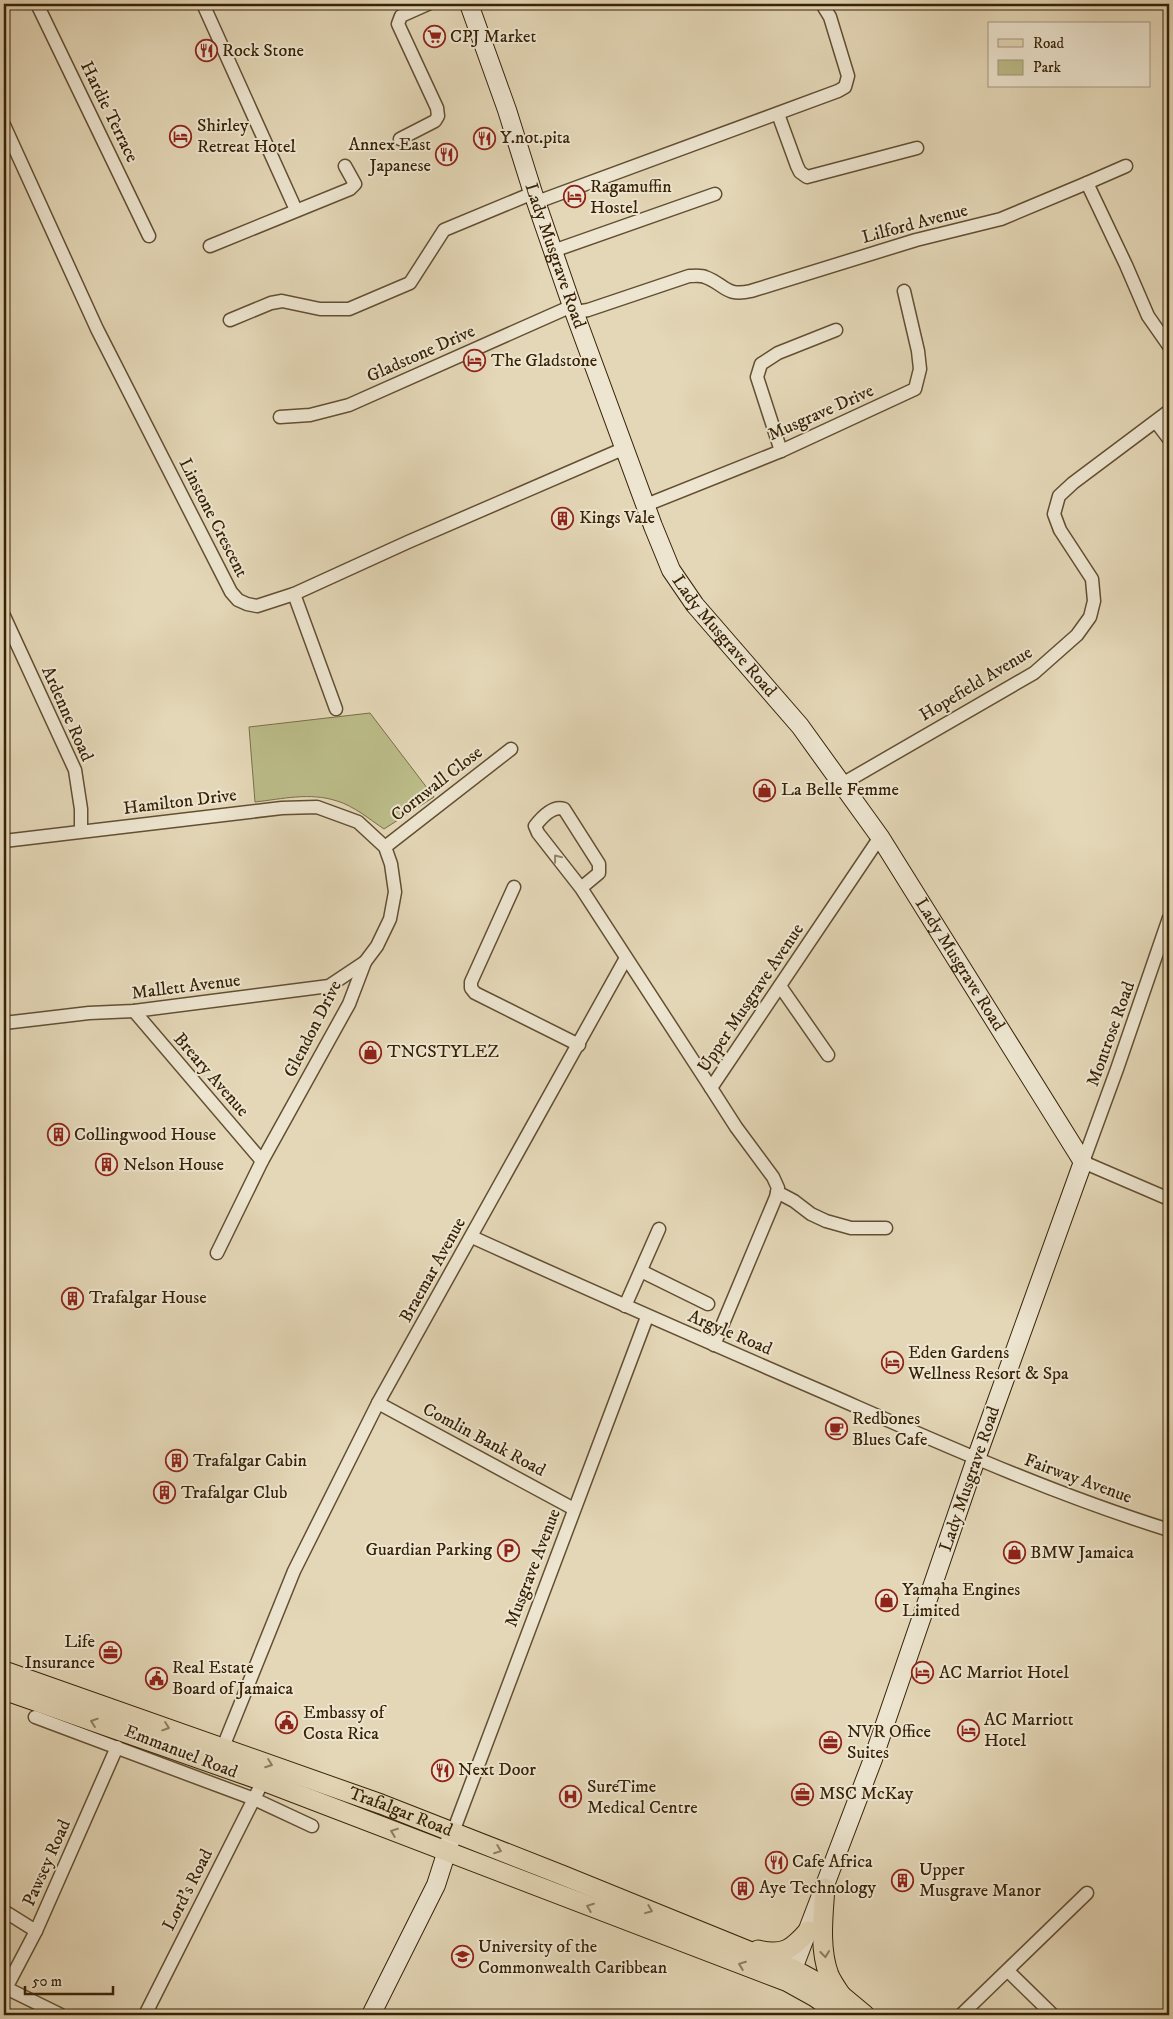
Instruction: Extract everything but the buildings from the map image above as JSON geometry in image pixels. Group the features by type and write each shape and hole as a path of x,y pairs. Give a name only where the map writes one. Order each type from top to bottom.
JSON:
{"main road":[{"name":"Lady Musgrave Road","path":"469,4 507,110 553,251 652,526 671,570 695,605 800,726 880,837 1083,1162 976,1459 873,1759 790,1976"},
{"name":"Trafalgar Road","path":"4,1672 223,1747 453,1832 733,1944 790,1976"},
{"name":"Trafalgar Road","path":"4,1690 263,1781 447,1852 790,1976"},
{"path":"371,2015 436,1885 453,1832"},
{"path":"825,1888 823,1915 826,1963 829,1975 841,1995"},
{"path":"733,1944 764,1951 779,1952 794,1948 808,1931"},
{"path":"790,1976 841,1995 866,2015"},
{"path":"790,1976 841,2015"}],"street":[{"name":"Hardie Terrace","path":"37,4 149,236"},
{"path":"203,4 296,210"},
{"path":"400,139 435,121 438,116 437,108 398,24 401,16 428,4"},
{"path":"230,320 282,300 320,309 348,309 410,283 444,230 778,114 838,91 845,87 848,76 830,17 822,4"},
{"path":"778,114 797,166 800,172 807,177 917,148"},
{"name":"Linstone Crescent","path":"4,125 97,329 231,592 238,600 257,606 294,594 408,542 625,448"},
{"path":"210,246 354,186 354,180 345,166"},
{"name":"Lilford Avenue","path":"574,309 588,310 689,276 705,276 725,289 739,294 751,291 916,240 1001,219 1126,166"},
{"path":"1087,183 1148,316 1169,346"},
{"path":"553,251 715,194"},
{"name":"Musgrave Drive","path":"646,505 781,451 915,389 920,369 918,351 904,291"},
{"name":"Gladstone Drive","path":"280,417 310,415 348,405 574,309"},
{"path":"781,451 757,377 761,364 778,353 836,330"},
{"name":"Hopefield Avenue","path":"842,784 1034,673 1077,635 1090,617 1094,601 1092,579 1060,530 1054,514 1059,496 1073,483 1169,411"},
{"path":"1156,422 1169,439"},
{"path":"294,594 336,709"},
{"name":"Ardenne Road","path":"4,616 75,770 81,808 80,831"},
{"name":"Cornwall Close","path":"385,848 511,749"},
{"name":"Hamilton Drive","path":"4,841 282,808 317,807 358,822"},
{"path":"581,888 599,873 599,864 564,809 559,807 553,809 535,826 538,832 581,888 711,1088"},
{"name":"Glendon Drive","path":"217,1253 262,1161 349,1004 365,962 377,946 390,919 395,892 391,864 385,848 358,822"},
{"name":"Upper Musgrave Avenue","path":"777,1192 778,1188 774,1177 736,1127 711,1088 880,837"},
{"path":"514,886 471,982 471,988 475,993 579,1044"},
{"name":"Montrose Road","path":"1083,1162 1127,1043 1169,918"},
{"name":"Braemar Avenue","path":"223,1747 294,1571 378,1403 626,958"},
{"name":"Mallett Avenue","path":"4,1023 89,1013 134,1011 328,986 365,962"},
{"path":"780,986 828,1055"},
{"name":"Breary Avenue","path":"134,1011 262,1161"},
{"path":"1083,1162 1169,1198"},
{"path":"714,1345 777,1192 826,1222 852,1228 886,1228"},
{"path":"625,1306 659,1229"},
{"name":"Argyle Road","path":"472,1237 647,1316 976,1459"},
{"path":"641,1271 708,1304"},
{"name":"Musgrave Avenue","path":"453,1832 647,1316"},
{"name":"Comlin Bank Road","path":"378,1403 574,1509"},
{"name":"Fairway Avenue","path":"976,1459 1089,1504 1169,1530"},
{"name":"Emmanuel Road","path":"35,1716 254,1799 312,1826"},
{"name":"Pawsey Road","path":"5,1990 36,1931 117,1746"},
{"name":"Lord's Road","path":"145,2015 263,1781"},
{"path":"961,2015 1088,1893"},
{"path":"4,1911 36,1931"},
{"path":"1008,1971 1053,2015"},
{"path":"5,1990 61,2015"}],"green space":[{"path":"370,713 434,797 384,829 349,806 327,798 296,797 255,802 249,727"}],"place":[{"name":"CPJ Market","path":"434,37"},
{"name":"Rock Stone","path":"206,51"},
{"name":"Shirley Retreat Hotel","path":"181,136"},
{"name":"Y.not.pita","path":"484,138"},
{"name":"Annex East Japanese","path":"447,155"},
{"name":"Ragamuffin Hostel","path":"574,197"},
{"name":"The Gladstone","path":"475,361"},
{"name":"Kings Vale","path":"563,518"},
{"name":"La Belle Femme","path":"765,790"},
{"name":"TNCSTYLEZ","path":"371,1052"},
{"name":"Collingwood House","path":"58,1135"},
{"name":"Nelson House","path":"107,1165"},
{"name":"Trafalgar House","path":"73,1298"},
{"name":"Eden Gardens Wellness Resort & Spa","path":"892,1363"},
{"name":"Redbones Blues Cafe","path":"836,1429"},
{"name":"Trafalgar Cabin","path":"177,1461"},
{"name":"Trafalgar Club","path":"165,1493"},
{"name":"Guardian Parking","path":"508,1550"},
{"name":"BMW Jamaica","path":"1014,1553"},
{"name":"Yamaha Engines Limited","path":"886,1600"},
{"name":"Life Insurance","path":"111,1652"},
{"name":"AC Marriot Hotel","path":"923,1673"},
{"name":"Real Estate Board of Jamaica","path":"156,1678"},
{"name":"Embassy of Costa Rica","path":"287,1723"},
{"name":"AC Marriott Hotel","path":"968,1730"},
{"name":"NVR Office Suites","path":"831,1742"},
{"name":"Next Door","path":"442,1770"},
{"name":"MSC McKay","path":"803,1794"},
{"name":"SureTime Medical Centre","path":"571,1797"},
{"name":"Cafe Africa","path":"776,1862"},
{"name":"Upper Musgrave Manor","path":"903,1880"},
{"name":"Aye Technology","path":"743,1888"},
{"name":"University of the Commonwealth Caribbean","path":"462,1957"}]}
